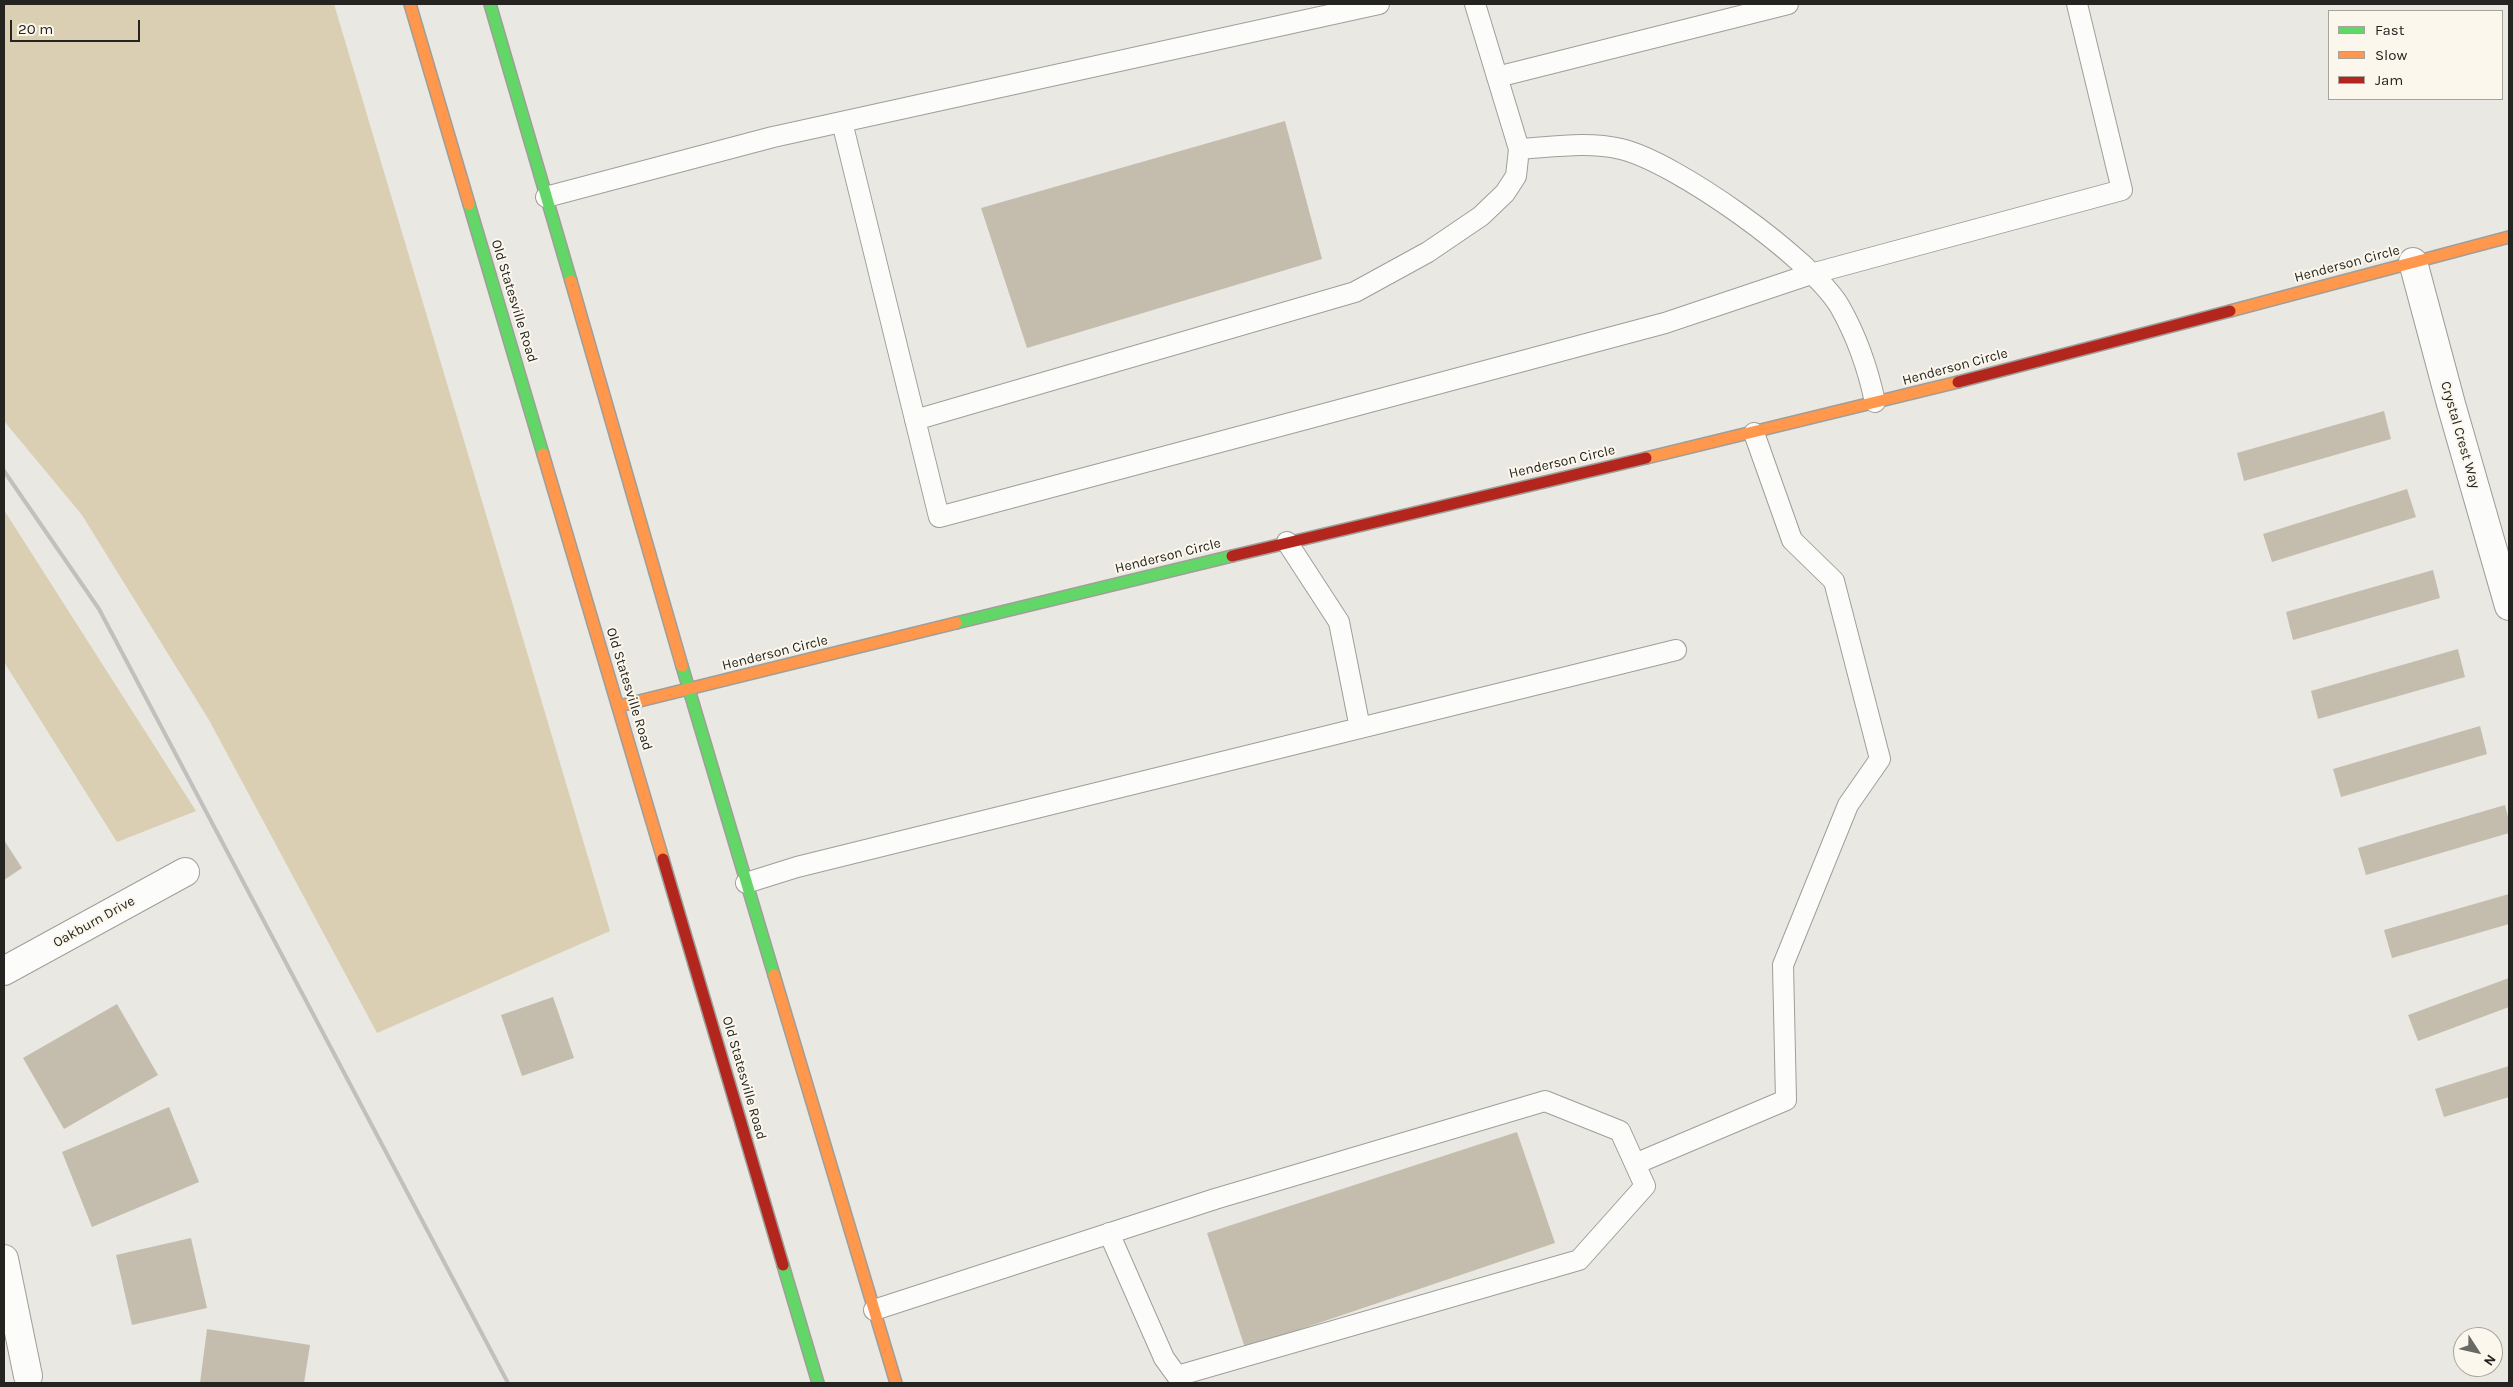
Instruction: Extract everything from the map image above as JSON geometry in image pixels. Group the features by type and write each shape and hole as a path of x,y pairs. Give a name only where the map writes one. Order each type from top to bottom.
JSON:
{"main road":[{"name":"Old Statesville Road","path":"410,4 818,1383"},
{"path":"490,4 746,883 896,1383"},
{"name":"Henderson Circle","path":"619,706 1287,542 1754,433 2509,237"}],"street":[{"name":"Crystal Crest Way","path":"2413,262 2508,600"},
{"name":"Oakburn Drive","path":"4,971 185,872"},
{"path":"4,1260 28,1376"}],"lane":[{"path":"546,197 773,137 1379,4"},
{"path":"915,420 1355,292 1428,252 1482,216 1505,193 1516,176 1519,149 1475,4"},
{"path":"1497,77 1788,4"},
{"path":"842,122 939,517 1665,323 1811,274 2122,190 2077,4"},
{"path":"1519,149 1592,145 1622,149 1659,164 1758,227 1811,274 1839,306 1866,363 1875,402"},
{"path":"1635,1164 1786,1100 1783,965 1848,805 1880,759 1834,582 1792,540 1754,433"},
{"path":"1287,542 1339,622 1360,728"},
{"path":"746,883 797,867 1676,650"},
{"path":"874,1310 1109,1233 1215,1199 1545,1101 1620,1132 1646,1186 1579,1260 1177,1376 1164,1358 1109,1233"}],"shaded area":[{"path":"4,4 334,4 610,931 377,1033 209,720 82,515 4,421"},
{"path":"4,510 196,811 117,842 4,662"}],"building":[{"path":"1285,121 1322,259 1027,348 981,208"},
{"path":"2384,411 2391,439 2244,481 2237,453"},
{"path":"2407,489 2416,517 2272,562 2263,534"},
{"path":"2433,570 2440,598 2293,640 2286,612"},
{"path":"2458,649 2465,677 2318,719 2311,691"},
{"path":"2480,726 2487,754 2341,797 2333,769"},
{"path":"2505,805 2509,821 2509,833 2366,875 2358,848"},
{"path":"4,840 22,868 4,880"},
{"path":"2509,894 2509,924 2392,958 2384,930"},
{"path":"2509,978 2509,1007 2418,1041 2408,1015"},
{"path":"553,997 574,1058 522,1076 501,1015"},
{"path":"117,1004 158,1075 64,1129 23,1058"},
{"path":"2509,1066 2509,1097 2444,1117 2435,1089"},
{"path":"169,1107 199,1182 92,1227 62,1152"},
{"path":"1517,1132 1555,1243 1245,1348 1207,1233"},
{"path":"191,1238 207,1308 132,1325 116,1255"},
{"path":"207,1329 310,1345 304,1383 200,1383"}],"railway":[{"path":"4,471 99,609 508,1383"}],"traffic: fast":[{"path":"490,4 571,281"},
{"path":"469,204 543,454"},
{"path":"956,623 1232,556"},
{"path":"682,666 774,975"},
{"path":"783,1265 818,1383"}],"traffic: slow":[{"path":"410,4 469,204"},
{"path":"2230,311 2509,237"},
{"path":"571,281 682,666"},
{"path":"1646,458 1958,382"},
{"path":"543,454 663,859"},
{"path":"619,706 956,623"},
{"path":"774,975 896,1383"}],"traffic: jam":[{"path":"1958,382 2230,311"},
{"path":"1232,556 1646,458"},
{"path":"663,859 783,1265"}]}
